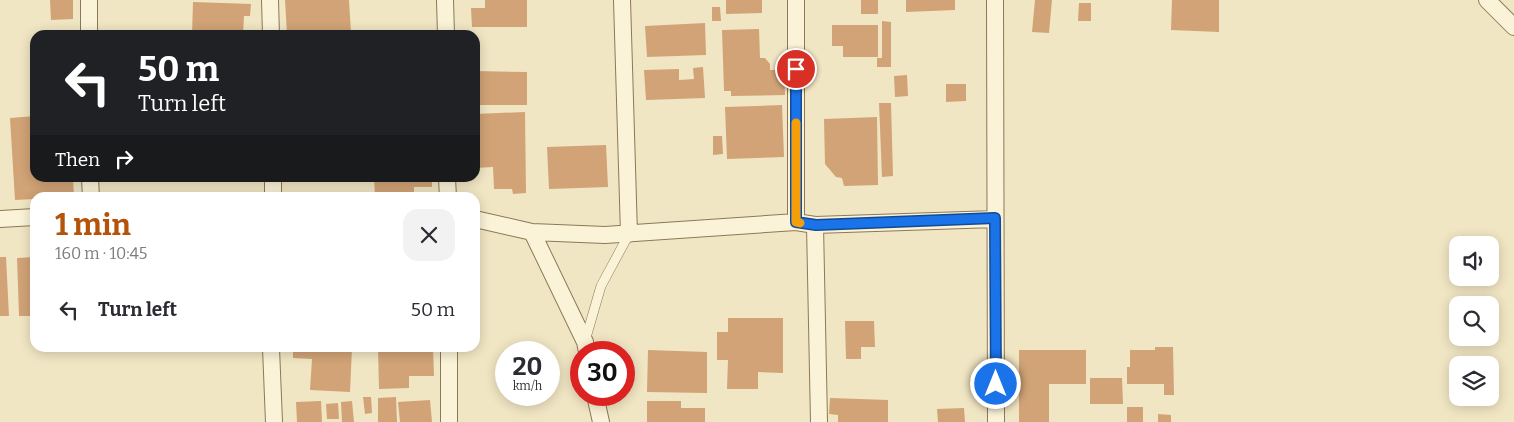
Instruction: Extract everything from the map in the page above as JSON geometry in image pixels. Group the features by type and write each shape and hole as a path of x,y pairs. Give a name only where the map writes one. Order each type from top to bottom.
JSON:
{"street":[{"path":"89,0 89,30"},
{"path":"270,0 271,30"},
{"path":"445,0 446,30"},
{"path":"622,0 629,234"},
{"path":"796,0 796,222"},
{"path":"996,0 996,422"},
{"path":"1487,0 1514,27"},
{"path":"0,219 30,217"},
{"path":"480,220 532,232 605,235 796,222 816,225 995,218"},
{"path":"816,225 818,422"},
{"path":"532,232 583,341"},
{"path":"271,352 274,422"},
{"path":"449,352 449,422"},
{"path":"598,406 601,422"}],"lane":[{"path":"587,341 600,286 629,234"}],"building":[{"path":"50,0 73,0 73,19 51,20"},
{"path":"285,0 349,0 351,30 287,30"},
{"path":"485,0 527,0 527,27 472,27 471,8 485,8"},
{"path":"726,0 762,0 762,13 726,14"},
{"path":"861,0 878,0 878,14 861,14"},
{"path":"906,0 955,0 955,10 906,12"},
{"path":"1035,0 1052,0 1049,33 1032,32"},
{"path":"1172,0 1219,0 1219,32 1171,30"},
{"path":"193,2 251,4 250,16 244,16 243,30 192,30"},
{"path":"1079,3 1091,3 1091,21 1078,21"},
{"path":"712,7 720,7 721,21 712,21"},
{"path":"882,21 891,22 891,67 877,67 877,58 882,58"},
{"path":"705,23 706,55 647,57 645,26"},
{"path":"832,25 878,25 878,57 843,57 843,46 832,46"},
{"path":"759,29 760,58 765,58 770,64 770,70 784,70 785,95 731,96 731,91 724,91 722,30"},
{"path":"703,67 705,98 646,100 644,70 679,69 679,80 694,79 693,68"},
{"path":"480,71 527,72 527,105 480,105"},
{"path":"907,75 908,96 895,97 894,76"},
{"path":"946,84 966,84 966,101 946,102"},
{"path":"879,103 891,103 893,176 882,177"},
{"path":"782,105 784,157 727,159 725,107"},
{"path":"525,112 526,193 513,194 512,189 494,189 493,167 480,168 480,114"},
{"path":"30,116 30,182 73,182 74,192 30,192 30,199 15,200 10,118"},
{"path":"877,117 878,185 844,186 842,178 836,177 825,164 824,119"},
{"path":"713,136 722,136 723,154 713,155"},
{"path":"606,145 608,187 549,189 547,147"},
{"path":"374,182 432,182 432,187 414,187 414,192 375,192"},
{"path":"0,257 6,257 9,316 0,316"},
{"path":"30,257 30,316 19,316 17,258"},
{"path":"728,318 783,318 783,373 758,372 758,389 727,389 728,360 717,360 717,332 728,332"},
{"path":"845,321 874,321 875,347 861,347 861,359 846,359"},
{"path":"1155,347 1173,347 1174,395 1164,395 1164,384 1127,384 1130,350 1155,350"},
{"path":"648,350 707,352 707,393 647,392"},
{"path":"1019,350 1086,350 1086,384 1049,384 1049,422 1019,422"},
{"path":"293,352 352,352 350,392 310,390 312,359 293,358"},
{"path":"378,352 433,352 434,376 409,376 409,388 379,389"},
{"path":"1090,378 1122,378 1123,404 1090,404"},
{"path":"363,397 371,397 372,413 365,414"},
{"path":"396,397 397,422 378,422 378,398"},
{"path":"830,398 888,400 888,422 838,422 838,415 829,414"},
{"path":"430,400 432,422 400,422 398,402"},
{"path":"321,401 322,422 297,422 296,402"},
{"path":"352,401 354,422 342,422 341,402"},
{"path":"647,401 681,401 681,408 705,408 705,422 647,422"},
{"path":"338,403 339,419 327,419 326,404"},
{"path":"1127,407 1143,407 1143,422 1127,422"},
{"path":"964,408 965,422 938,422 937,409"},
{"path":"1158,414 1171,415 1171,422 1158,422"}],"slow traffic":[{"path":"796,123 796,222 800,223"}],"route":[{"path":"796,69 796,222 816,225 995,218 996,384"}]}
